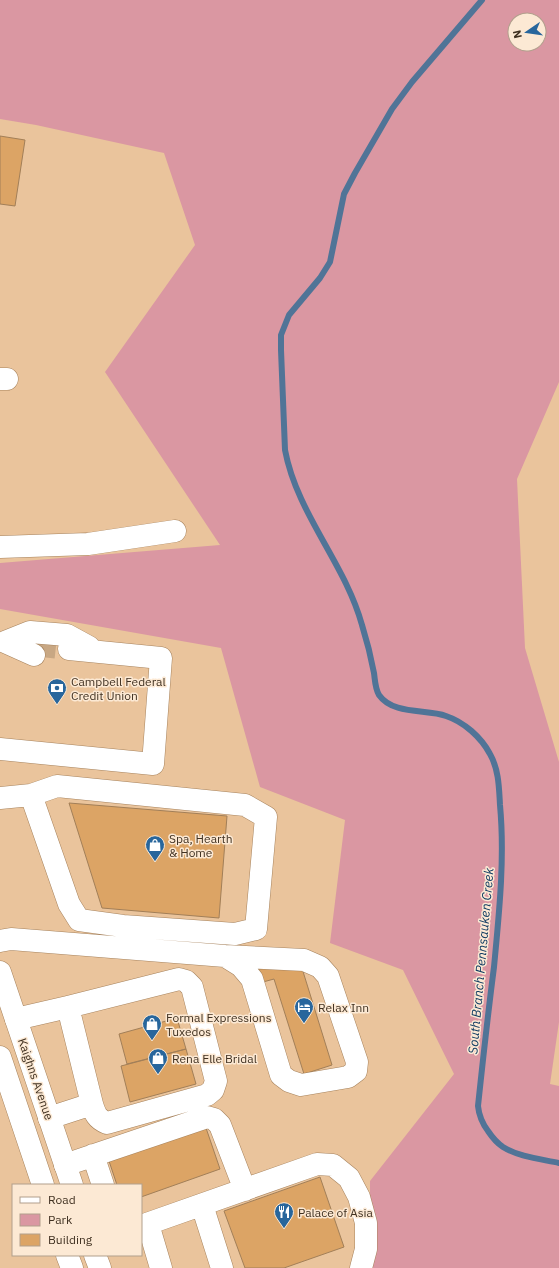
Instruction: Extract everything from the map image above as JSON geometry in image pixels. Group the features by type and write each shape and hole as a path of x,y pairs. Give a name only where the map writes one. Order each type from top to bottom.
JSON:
{"main road":[{"path":"0,547 88,544 175,531"},
{"path":"3,642 30,632 67,635 97,651"},
{"path":"3,642 34,650"},
{"path":"0,750 153,764 161,658 97,651 68,653"},
{"path":"0,798 31,795 57,786 245,805 266,817 256,929 235,934 123,926 79,920 69,904 31,795"},
{"path":"0,941 11,938 225,956 304,960 320,967 328,976 357,1062 356,1071 348,1077 301,1086 285,1078 282,1075 252,979 241,966 225,956"},
{"name":"Kaighns Avenue","path":"0,972 68,1175"},
{"path":"16,1019 179,979 186,981 192,987 216,1081 213,1090 207,1095 107,1123 100,1120 95,1115 68,1007"},
{"path":"0,1057 44,1184"},
{"path":"49,1118 92,1104"},
{"path":"68,1175 93,1155 207,1117 214,1119 220,1125 245,1190"},
{"path":"93,1155 103,1184"},
{"path":"161,1268 144,1225 317,1164 333,1165 349,1178 358,1197 366,1223 366,1249 361,1268"},
{"path":"202,1205 222,1268"},
{"path":"67,1256 72,1268"},
{"path":"95,1256 100,1268"}],"green space":[{"path":"0,0 559,0 559,382 517,479 525,648 559,762 559,1022 550,1084 559,1086 559,1268 370,1268 370,1181 454,1074 403,970 330,943 345,820 260,787 221,648 0,609 0,563 220,545 105,372 195,245 164,153 36,125 0,119"}],"building":[{"path":"0,136 25,140 15,206 0,204"},
{"name":"Spa, Hearth & Home","path":"69,803 227,816 219,918 102,908"},
{"name":"Relax Inn","path":"301,965 332,1065 304,1074 274,979 263,982 258,969"},
{"name":"Formal Expressions Tuxedos","path":"177,1018 186,1049 127,1064 119,1034"},
{"name":"Rena Elle Bridal","path":"186,1049 196,1084 130,1102 121,1066"},
{"path":"205,1125 220,1169 142,1197 142,1184 117,1184 108,1158"},
{"name":"Palace of Asia","path":"320,1177 344,1247 284,1268 245,1268 224,1211"}],"waterway":[{"name":"South Branch Pennsauken Creek","path":"482,0 412,82 392,109 344,194 330,262 320,278 289,315 281,335 285,450 291,473 300,496 354,602 367,643 379,695 385,701 401,709 438,714 459,722 477,736 493,760 499,786 502,866 496,947 478,1110 486,1128 495,1140 503,1147 523,1155 559,1163"}],"tunnel":[{"path":"34,645 69,649"}],"place":[{"name":"Campbell Federal Credit Union","path":"57,705"},
{"name":"Spa, Hearth & Home","path":"155,862"},
{"name":"Relax Inn","path":"304,1024"},
{"name":"Formal Expressions Tuxedos","path":"152,1041"},
{"name":"Rena Elle Bridal","path":"158,1075"},
{"name":"Palace of Asia","path":"284,1229"}]}
